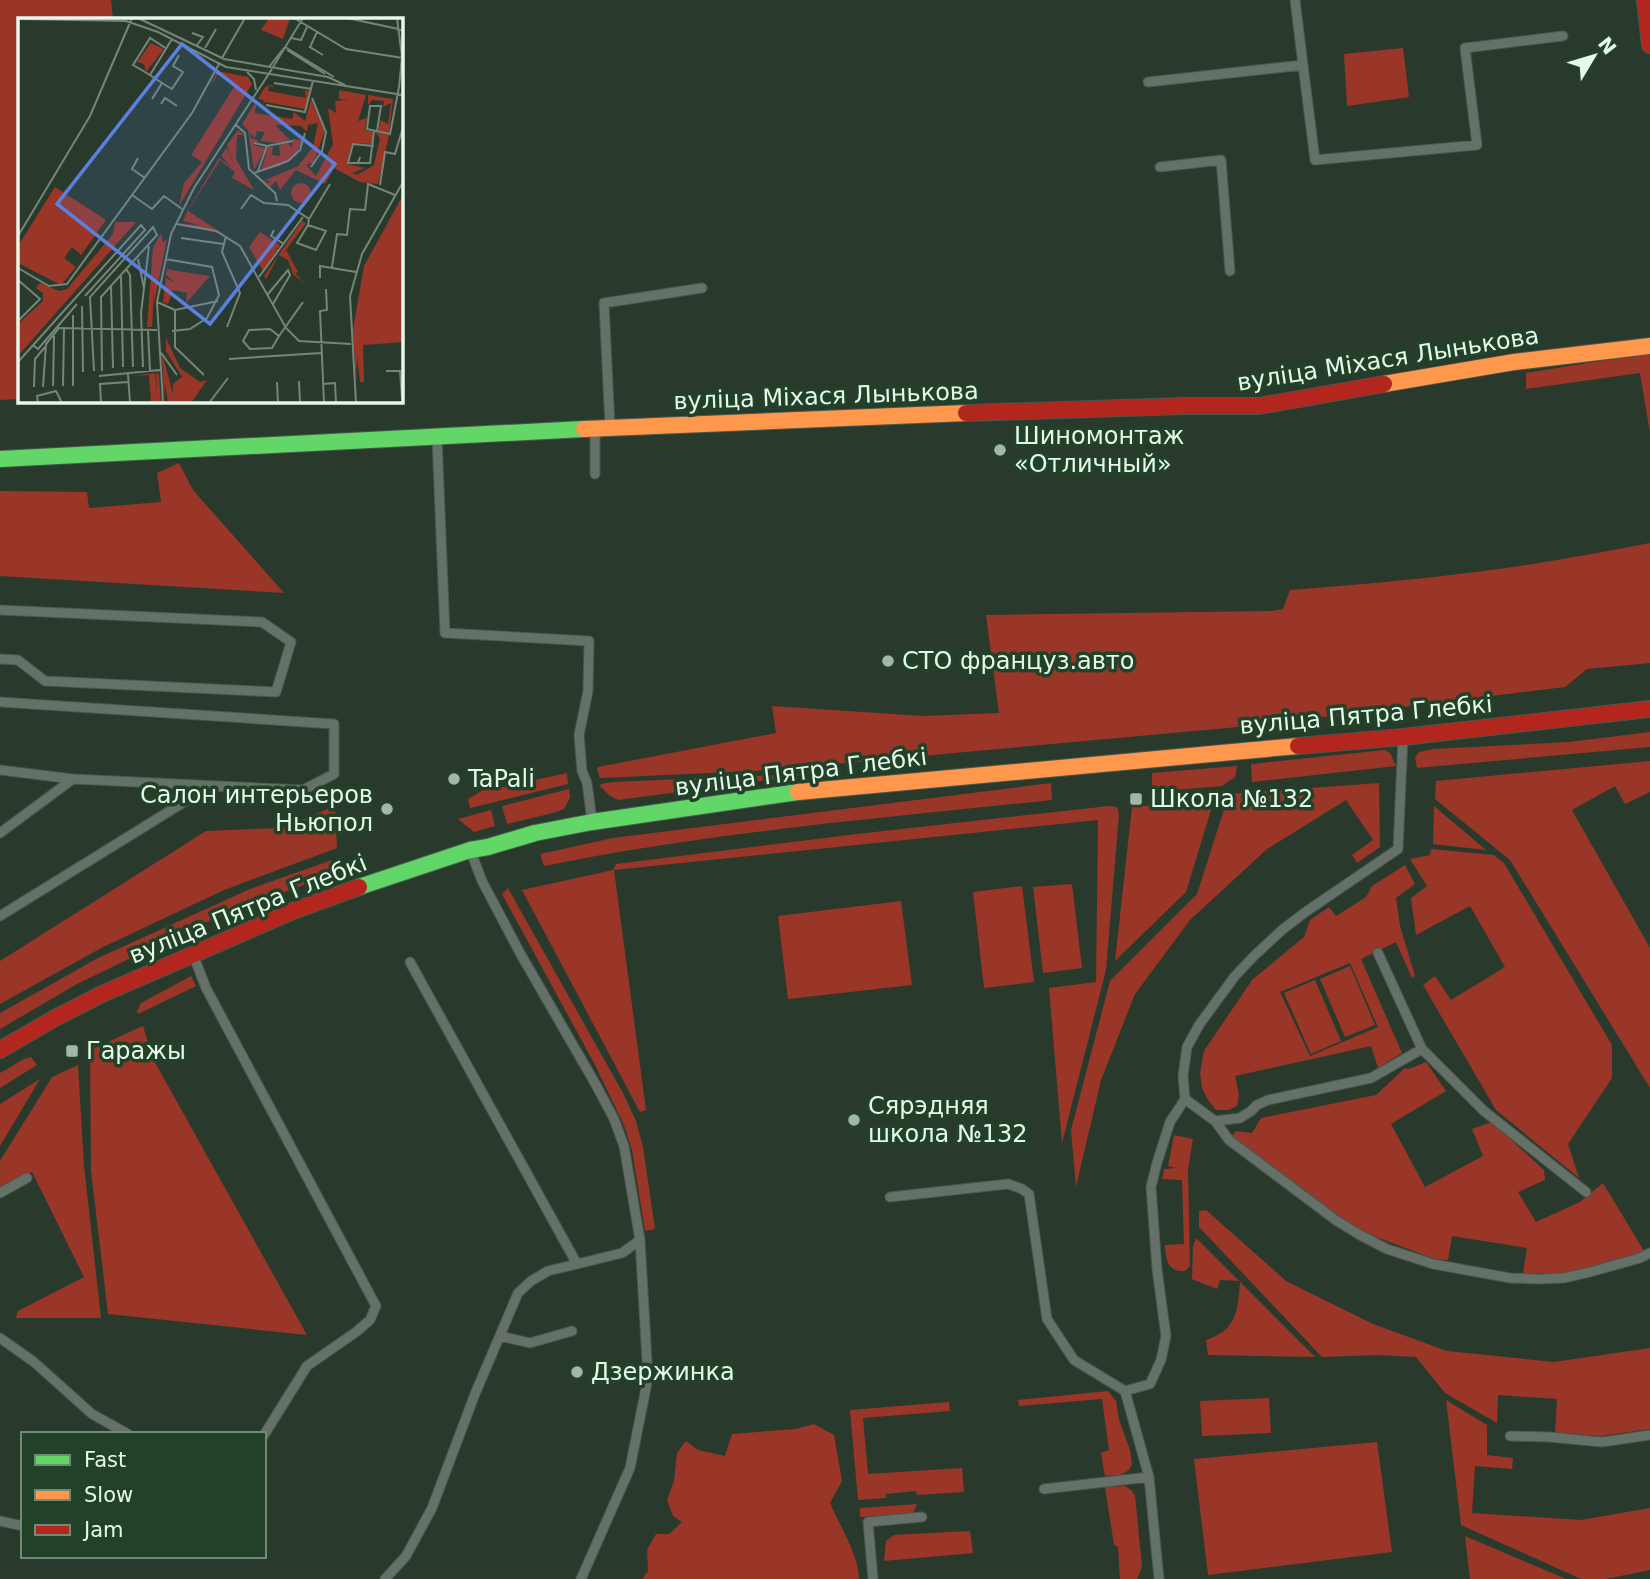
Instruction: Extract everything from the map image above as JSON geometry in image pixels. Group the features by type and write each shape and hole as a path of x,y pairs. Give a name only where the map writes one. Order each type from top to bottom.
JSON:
{"main road":[{"path":"1645,0 1650,45"},
{"name":"вуліца Міхася Лынькова","path":"0,459 934,414 1184,405 1259,406 1514,362 1650,346"},
{"name":"вуліца Пятра Глебкі","path":"0,1050 90,1000 293,911 379,879 535,833 789,793 1403,737 1650,709"}],"lane":[{"path":"1295,0 1315,160 1477,145 1465,48 1563,36"},
{"path":"1148,82 1303,65"},
{"path":"1160,167 1221,160 1230,271"},
{"path":"596,474 603,429 604,303 702,288"},
{"path":"437,436 445,633 589,641 588,691 579,735 582,771 587,783 592,822"},
{"path":"0,610 262,622 291,642 275,692 45,681 18,660 0,659"},
{"path":"0,702 334,724 334,774 303,790 73,779 0,770"},
{"path":"1125,1391 1150,1384 1161,1360 1166,1336 1157,1269 1151,1187 1170,1122 1185,1099 1183,1076 1187,1047 1199,1025 1235,976 1255,955 1282,930 1398,849 1403,737"},
{"path":"0,833 73,779"},
{"path":"0,916 211,785"},
{"path":"470,850 482,881 520,953 614,1119 624,1146 640,1240 648,1378 630,1468 581,1579"},
{"path":"192,953 206,988 376,1306 370,1320 307,1366 266,1432"},
{"path":"1378,953 1422,1049 1484,1111 1586,1192"},
{"path":"410,962 577,1264"},
{"path":"1215,1121 1240,1118 1268,1100 1370,1078 1422,1049"},
{"path":"1185,1099 1215,1121 1229,1140 1337,1221 1387,1248 1433,1264 1510,1278 1564,1278 1650,1253"},
{"path":"0,1193 27,1178"},
{"path":"890,1197 1008,1184 1028,1194 1047,1319 1074,1360 1125,1391 1149,1476 1159,1579"},
{"path":"385,1579 406,1556 432,1508 475,1394 518,1293 548,1271 622,1253 640,1240"},
{"path":"500,1336 530,1343 572,1331"},
{"path":"0,1338 34,1362 92,1414 124,1432"},
{"path":"1510,1436 1602,1442 1650,1435"},
{"path":"1044,1489 1149,1476"},
{"path":"873,1579 868,1522 922,1517"},
{"path":"0,1521 21,1526"}],"shaded area":[{"path":"0,0 111,0 113,18 18,18 18,399 0,400"},
{"path":"1403,48 1409,97 1347,106 1344,54"},
{"path":"1650,353 1650,433 1640,373 1526,389 1526,373"},
{"path":"179,463 193,490 284,593 0,576 0,491 87,492 89,508 161,502 157,473"},
{"path":"1650,543 1650,663 1587,669 1565,687 1249,726 812,766 820,768 600,778 597,769 776,733 772,706 923,716 999,713 986,615 1272,611 1283,609 1290,590 1498,569"},
{"path":"1650,732 1650,747 1417,768 1415,757 1419,752 1434,749 1569,742"},
{"path":"1385,750 1390,753 1396,766 1252,782 1251,764"},
{"path":"1650,761 1650,792 1625,804 1615,786 1572,810 1650,948 1650,1088 1510,860 1435,799 1436,781"},
{"path":"1237,766 1235,777 1222,786 1152,792 1152,773"},
{"path":"567,773 568,784 470,808 468,799 483,790"},
{"path":"806,775 618,800 600,786 614,782"},
{"path":"1051,783 1052,800 733,835 544,866 540,854 613,838"},
{"path":"1379,783 1380,847 1357,863 1352,855 1373,840 1346,800 1267,849 1190,920 1135,994 1101,1080 1076,1187 1071,1130 1110,981 1197,894 1229,794"},
{"path":"569,789 570,797 564,809 507,824 502,806"},
{"path":"1214,800 1186,892 1115,961 1132,807"},
{"path":"335,806 337,848 224,890 103,947 0,1004 0,961 206,831 282,828"},
{"path":"1434,806 1486,850 1433,844"},
{"path":"1117,807 1119,814 1106,970 1062,1143 1049,988 1096,982 1098,820 614,870 646,1110 640,1112 522,890 613,870 616,864"},
{"path":"491,810 495,826 474,832 458,819"},
{"path":"1431,849 1494,855 1504,863 1612,1045 1612,1078 1568,1144 1579,1178 1496,1110 1423,985 1435,976 1451,1000 1505,967 1470,906 1416,935 1411,898 1427,886 1410,859 1430,855"},
{"path":"332,860 326,876 199,925 77,984 0,1029 0,1013 98,958 250,889"},
{"path":"1405,865 1415,884 1396,898 1400,926 1415,976 1412,978 1396,942 1361,959 1402,1053 1378,1068 1371,1046 1235,1076 1239,1095 1237,1106 1228,1110 1216,1110 1202,1088 1200,1073 1204,1051 1252,980 1304,937 1310,920 1329,907 1336,916 1366,897 1372,886","holes":["1350,963 1378,1027 1310,1056 1280,992"]},
{"path":"1072,884 1082,968 1043,973 1033,887"},
{"path":"1022,886 1034,982 984,988 973,892"},
{"path":"508,888 636,1121 643,1147 655,1229 645,1231 632,1150 624,1125 594,1063 502,894"},
{"path":"901,901 912,985 788,999 778,916"},
{"path":"1350,966 1375,1025 1345,1037 1320,979"},
{"path":"191,976 196,986 138,1014 141,1003"},
{"path":"1315,980 1341,1041 1311,1054 1284,993"},
{"path":"143,1026 153,1059 307,1335 108,1314 91,1171 90,1050"},
{"path":"31,1057 37,1065 0,1088 0,1073"},
{"path":"1426,1062 1446,1091 1391,1124 1425,1187 1483,1156 1472,1129 1492,1122 1544,1170 1545,1180 1518,1192 1536,1222 1580,1202 1603,1183 1644,1251 1612,1263 1570,1273 1523,1273 1527,1248 1452,1236 1448,1260 1435,1259 1360,1231 1231,1137 1236,1131 1252,1133 1261,1118 1376,1095 1405,1068"},
{"path":"78,1065 84,1166 101,1318 16,1318 18,1311 84,1277 32,1172 0,1189 0,1161 52,1077"},
{"path":"40,1079 0,1146 0,1104"},
{"path":"1174,1135 1193,1139 1188,1169 1190,1266 1185,1271 1171,1267 1165,1250 1165,1245 1184,1244 1182,1180 1162,1179 1164,1169 1176,1168 1168,1166"},
{"path":"1206,1210 1286,1281 1373,1324 1447,1351 1554,1362 1650,1348 1650,1429 1600,1436 1555,1433 1557,1399 1498,1395 1497,1423 1445,1393 1416,1357 1322,1357 1199,1227 1199,1211"},
{"path":"1196,1238 1239,1281 1220,1280 1217,1289 1192,1279 1193,1247"},
{"path":"1240,1282 1315,1357 1208,1355 1206,1340 1224,1331 1234,1318"},
{"path":"1108,1391 1116,1401 1119,1420 1130,1450 1132,1464 1129,1470 1121,1475 1105,1476 1101,1453 1109,1450 1102,1399 1019,1406 1018,1400"},
{"path":"1269,1398 1271,1433 1202,1436 1200,1401"},
{"path":"1446,1400 1487,1425 1487,1455 1513,1458 1512,1469 1475,1466 1472,1513 1581,1520 1650,1508 1650,1570 1606,1579 1581,1579 1461,1525"},
{"path":"949,1402 950,1411 863,1418 868,1474 962,1468 964,1492 917,1495 916,1491 886,1494 886,1498 858,1500 850,1410"},
{"path":"814,1424 834,1435 842,1481 830,1503 852,1550 859,1579 642,1579 648,1571 647,1550 656,1534 669,1534 682,1522 673,1516 667,1500 674,1481 677,1453 686,1441 698,1450 725,1456 732,1434 795,1429"},
{"path":"1377,1442 1392,1552 1208,1575 1194,1459"},
{"path":"1125,1486 1135,1495 1142,1567 1137,1579 1120,1579 1118,1547 1114,1545 1105,1487"},
{"path":"917,1504 913,1513 905,1515 860,1517 860,1508"},
{"path":"970,1531 973,1553 884,1561 886,1541 894,1535"},
{"path":"1465,1536 1566,1579 1470,1579"}],"traffic: fast":[{"path":"0,459 584,429"},
{"path":"359,887 470,850 535,833 798,792"}],"traffic: slow":[{"path":"1384,384 1514,362 1650,346"},
{"path":"584,429 966,413"},
{"path":"798,792 1298,746"}],"traffic: jam":[{"path":"1645,0 1650,45"},
{"path":"966,413 1259,406 1384,384"},
{"path":"1298,746 1650,709"},
{"path":"0,1050 102,994 293,911 359,887"}],"place":[{"name":"Шиномонтаж «Отличный»","path":"1000,450"},
{"name":"СТО француз.авто","path":"888,661"},
{"name":"TaPali","path":"454,779"},
{"name":"Школа №132","path":"1136,799"},
{"name":"Салон интерьеров Ньюпол","path":"387,809"},
{"name":"Гаражы","path":"72,1051"},
{"name":"Сярэдняя школа №132","path":"854,1120"},
{"name":"Дзержинка","path":"577,1372"}]}
